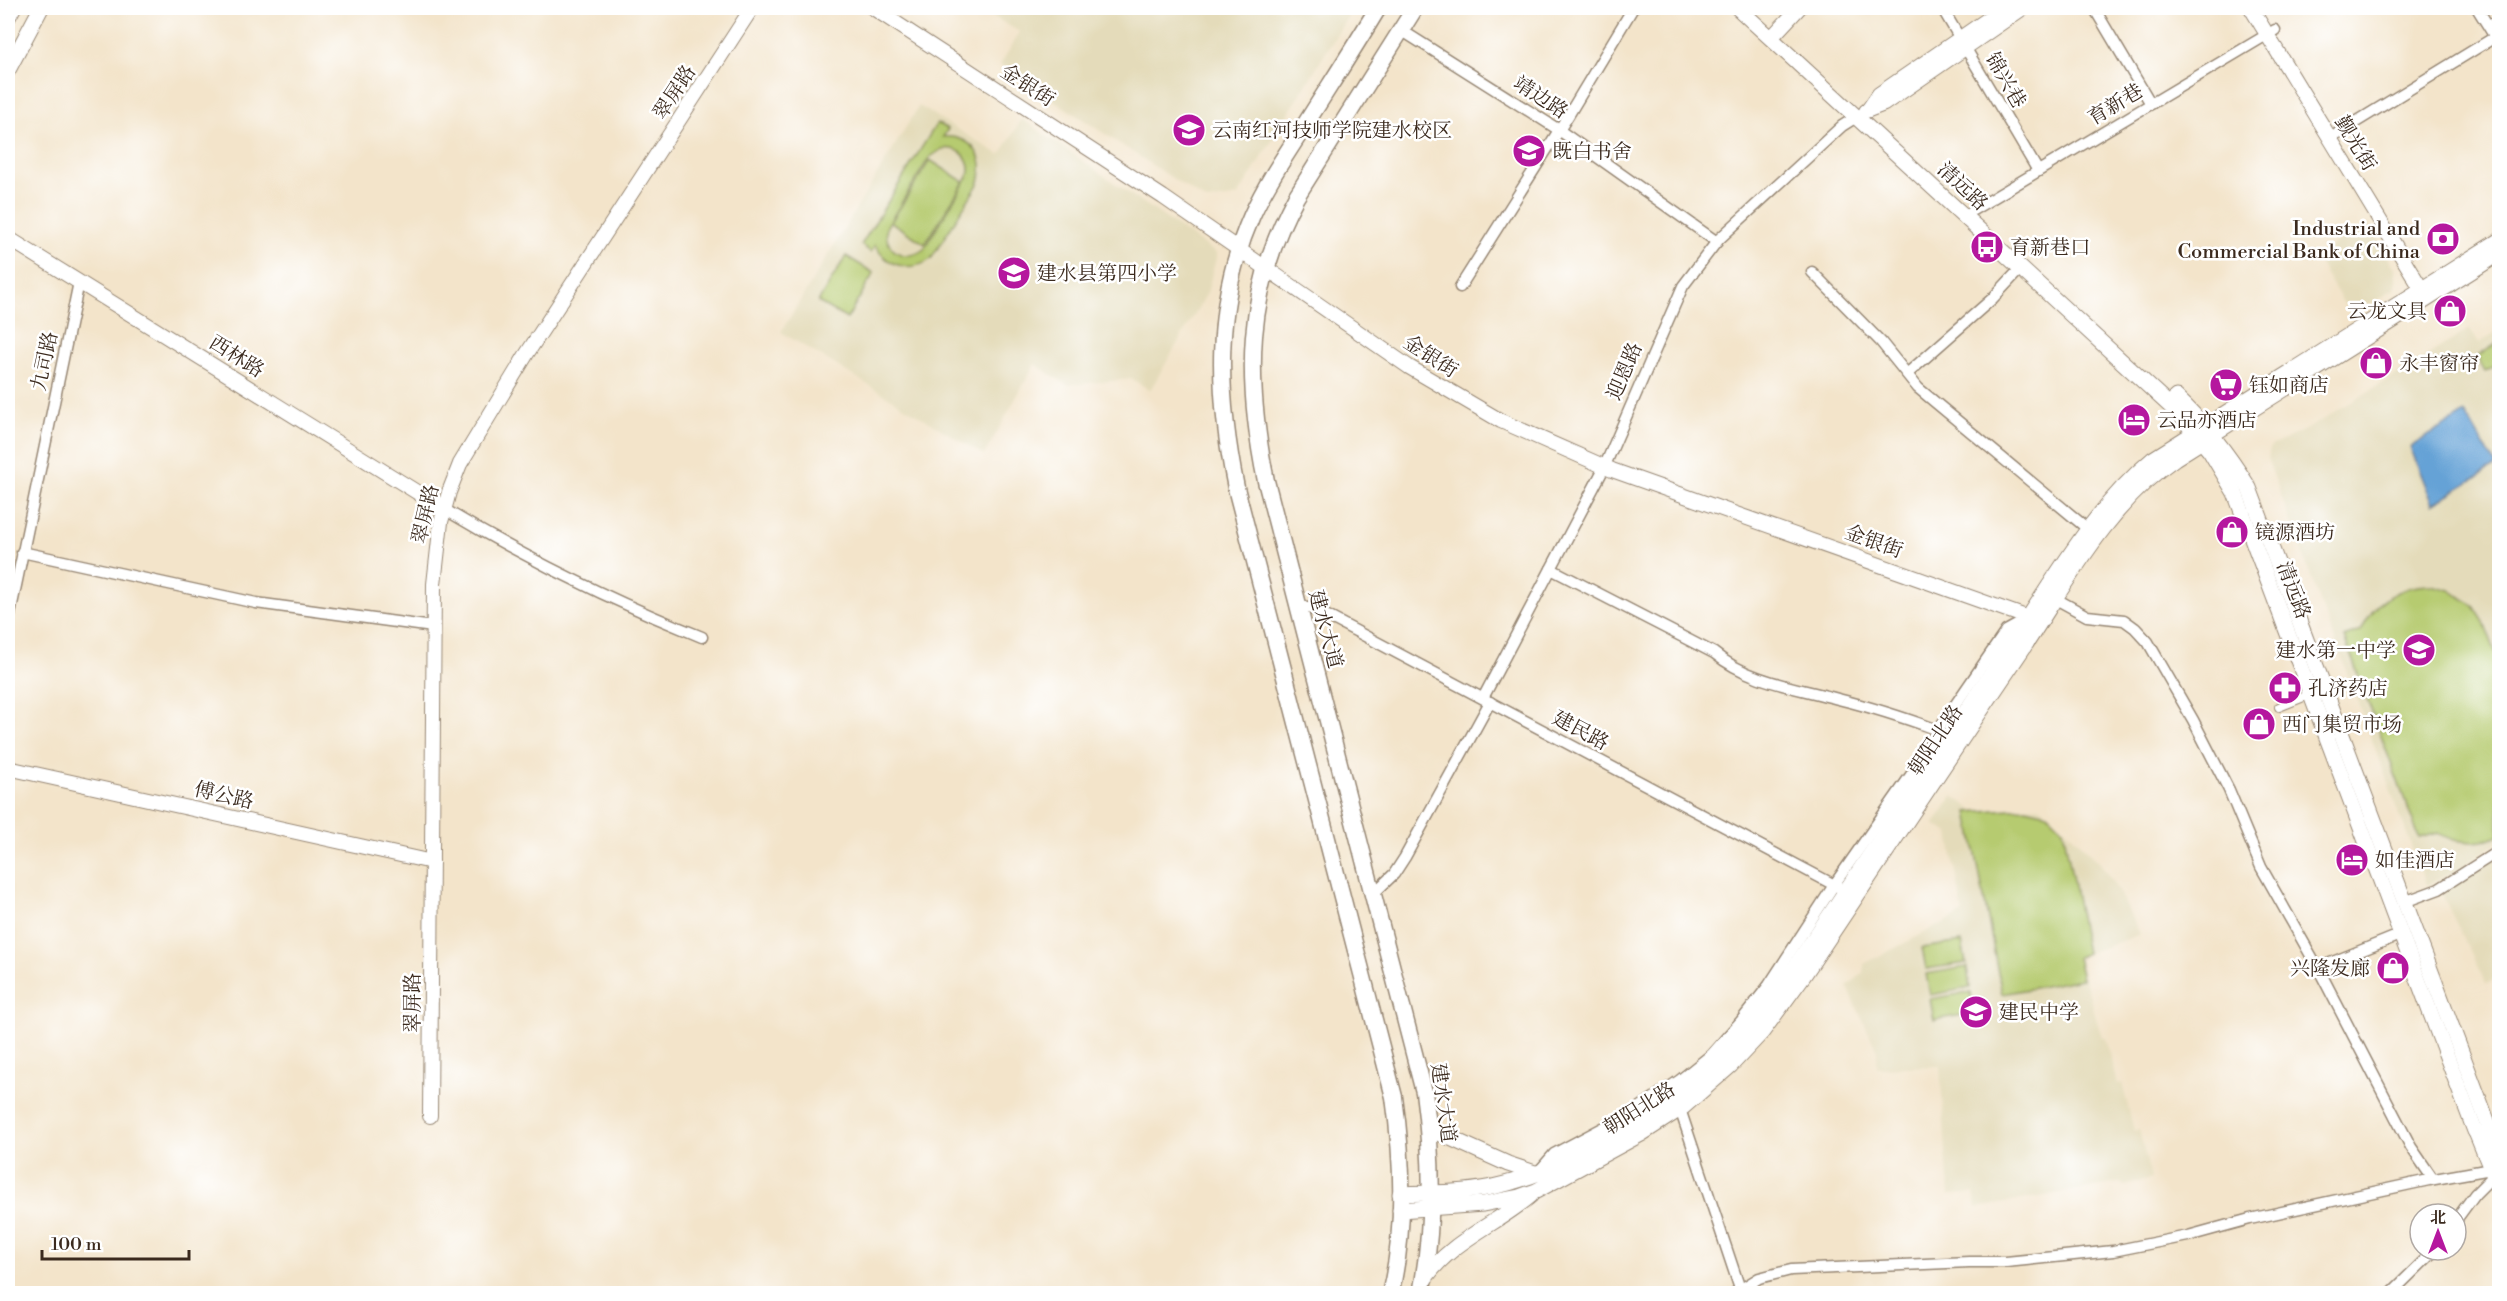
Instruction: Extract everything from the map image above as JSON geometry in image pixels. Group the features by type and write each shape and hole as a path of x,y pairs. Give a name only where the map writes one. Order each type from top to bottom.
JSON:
{"main road":[{"path":"8,17 13,8"},
{"path":"8,70 41,8"},
{"path":"1378,8 1269,182 1252,215 1239,250 1229,293 1221,360 1222,412 1230,461 1390,1078 1399,1137 1400,1202 1398,1250 1390,1293"},
{"name":"建水大道","path":"1415,8 1296,197 1281,227 1266,268 1253,344 1253,408 1266,481 1420,1072 1428,1128 1431,1200 1423,1287"},
{"name":"清远路","path":"1738,8 1775,34"},
{"name":"清远路","path":"1753,8 1775,34 1862,114 2021,268 2179,414 2203,433 2235,493 2475,1131"},
{"name":"清远路","path":"1862,114 1973,210 2203,433 2248,488 2488,1126 2496,1165"},
{"name":"朝阳北路","path":"1431,1200 1538,1174 1571,1160 1635,1124 1676,1097 1706,1073 1739,1040 1766,1008 1840,888 2119,490 2141,468 2203,433 2428,291 2499,240"},
{"name":"朝阳北路","path":"2428,291 2499,253"},
{"name":"朝阳北路","path":"1400,1202 1431,1200 1483,1204 1536,1191 1641,1134 1680,1108 1731,1065 1775,1015 2109,521 2128,498 2160,468 2203,433"},
{"path":"1428,1128 1508,1164 1538,1174"},
{"path":"2475,1131 2493,1145"},
{"path":"1423,1287 1446,1254 1512,1211 1536,1191"}],"street":[{"name":"翠屏路","path":"430,1116 433,627 435,563 444,509 460,464 526,355 752,8"},
{"name":"金银街","path":"873,8 1163,197 1440,386 1501,421 1605,467 2029,618"},
{"path":"1460,287 1633,8"},
{"path":"1775,34 1798,8"},
{"name":"锦兴巷","path":"1942,8 2038,171"},
{"name":"迎恩路","path":"1374,894 1394,874 1405,857 1605,467 1673,304 1687,279 1717,242 1842,126 1884,104 2004,8"},
{"name":"迎恩路","path":"1963,43 2023,8"},
{"path":"2094,8 2151,104"},
{"name":"觐光街","path":"2251,8 2271,32 2338,133 2428,291"},
{"name":"觐光街","path":"2262,8 2271,32 2428,291"},
{"path":"2338,133 2497,41 2476,8"},
{"name":"靖边路","path":"1401,30 1559,130 1717,242"},
{"name":"育新巷","path":"1973,210 2271,32"},
{"name":"西林路","path":"8,238 444,509"},
{"path":"1908,373 1992,298 2021,268"},
{"path":"1812,272 1908,373 1918,388 2089,530"},
{"name":"九司路","path":"8,624 79,282"},
{"path":"444,509 577,583 702,637"},
{"path":"22,552 256,603 433,627"},
{"path":"1551,569 1714,653 1733,668 1754,677 1840,699 1938,730"},
{"path":"2056,599 2087,616 2124,620 2148,642 2193,720 2229,790 2261,867 2318,968 2411,1147 2433,1179"},
{"name":"建民路","path":"1298,604 1318,611 1840,888"},
{"path":"1840,888 1938,730 2006,631 2029,618"},
{"path":"2278,707 2311,694"},
{"name":"傅公路","path":"8,768 432,862"},
{"path":"2404,902 2439,889 2499,850"},
{"path":"2318,968 2402,934"},
{"path":"1680,1108 1736,1291 1759,1278 1791,1270 2006,1262 2113,1251 2496,1165"},
{"path":"2475,1131 2496,1165 2499,1192"},
{"path":"2468,1204 2496,1165"},
{"path":"2390,1293 2422,1262"}],"shaded area":[{"name":"云南红河技师学院建水校区","path":"978,8 1353,8 1238,196 1207,201 1000,65 1020,32"},
{"name":"建水县第四小学","path":"919,106 1000,155 1022,119 1217,254 1207,293 1150,390 1132,379 1067,385 1035,364 984,455 781,332"},
{"path":"2369,224 2396,270 2396,284 2395,289 2351,315 2315,256"},
{"name":"建水第一中学","path":"2470,329 2479,343 2499,330 2499,842 2452,873 2426,885 2267,458 2271,446 2309,428"},
{"name":"建民中学","path":"1953,796 1973,810 2039,806 2101,864 2117,889 2140,934 2078,957 2102,1038 2106,1038 2118,1084 2122,1083 2134,1131 2139,1130 2151,1179 2123,1186 2122,1182 1977,1208 1974,1193 1949,1195 1940,1066 1877,1068 1877,1051 1847,986 1864,973 1864,964 1963,913 1949,833 1934,824"},
{"path":"2499,855 2499,978 2486,984 2442,894 2451,888 2449,884"}],"green space":[{"path":"937,123 948,129 943,137 953,137 970,144 980,158 981,167 977,186 931,259 908,267 893,263 875,245 871,252 861,245","holes":["942,149 959,152 967,159 968,177 924,249 910,255 896,252 888,242 887,226 929,158"]},
{"path":"930,160 964,182 925,244 891,222"},
{"path":"846,256 874,273 847,319 818,302"},
{"path":"2499,342 2499,364 2485,372 2477,357"},
{"path":"2431,585 2450,590 2474,606 2484,622 2499,661 2499,835 2483,841 2454,840 2437,833 2419,838 2344,637 2361,631 2373,611 2389,597 2408,588"},
{"path":"2026,808 2047,813 2063,829 2087,953 2077,957 2082,979 2002,994 1968,812"},
{"path":"1962,942 1966,963 1926,969 1922,948"},
{"path":"1967,967 1970,988 1930,995 1926,974"},
{"path":"1971,992 1974,1013 1934,1020 1930,999"}],"water":[{"path":"2465,413 2496,466 2433,504 2410,447"}],"place":[{"name":"云南红河技师学院建水校区","path":"1189,130"},
{"name":"既白书舍","path":"1529,151"},
{"name":"Industrial and Commercial Bank of China","path":"2443,239"},
{"name":"育新巷口","path":"1987,247"},
{"name":"建水县第四小学","path":"1014,273"},
{"name":"云龙文具","path":"2450,311"},
{"name":"永丰窗帘","path":"2376,363"},
{"name":"钰如商店","path":"2226,385"},
{"name":"云品亦酒店","path":"2134,420"},
{"name":"镜源酒坊","path":"2232,532"},
{"name":"建水第一中学","path":"2419,650"},
{"name":"孔济药店","path":"2285,688"},
{"name":"西门集贸市场","path":"2259,724"},
{"name":"如佳酒店","path":"2352,860"},
{"name":"兴隆发廊","path":"2393,968"},
{"name":"建民中学","path":"1976,1012"}]}
